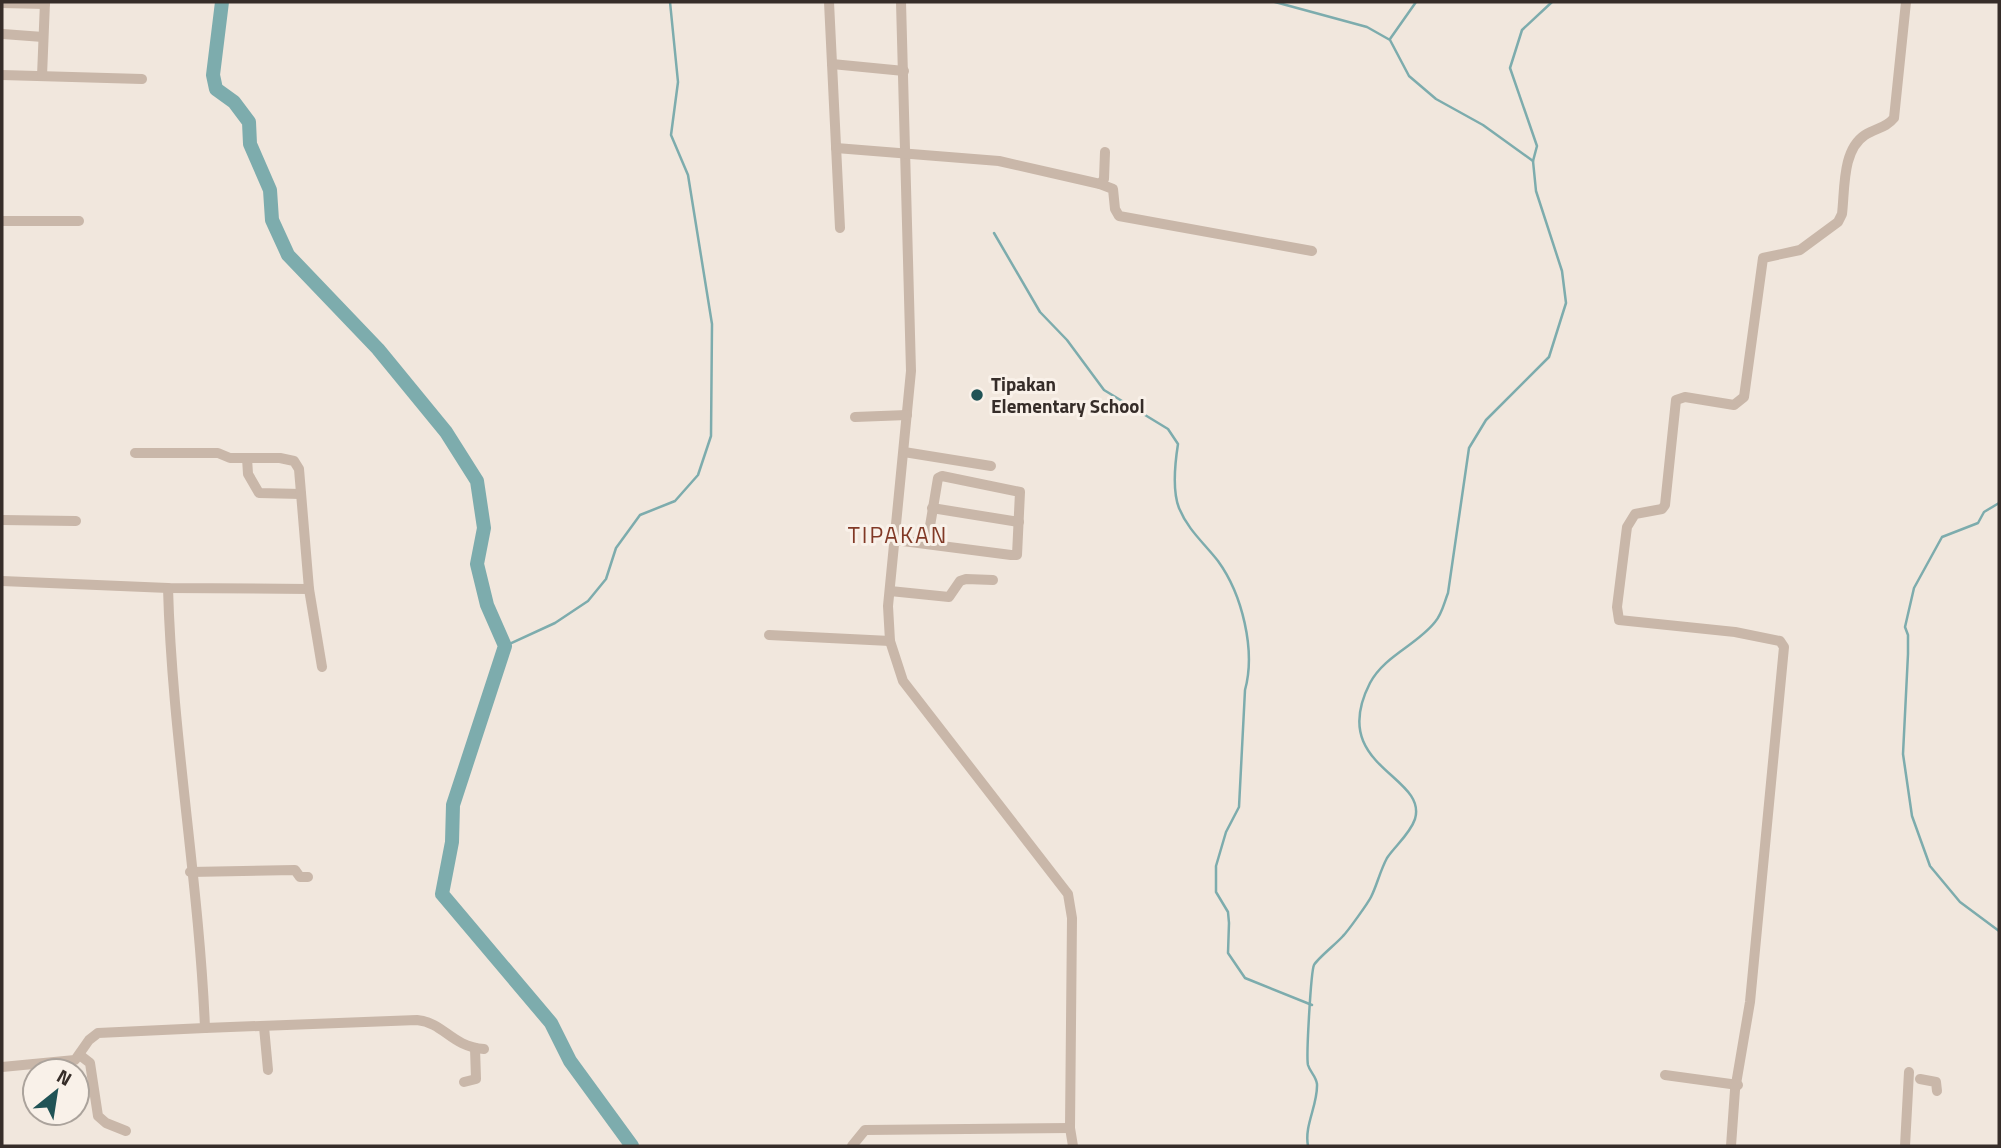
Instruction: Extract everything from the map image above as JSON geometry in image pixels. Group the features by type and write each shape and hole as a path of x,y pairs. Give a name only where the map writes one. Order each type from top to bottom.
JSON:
{"street":[{"path":"830,2 840,228"},
{"path":"901,2 911,371 887,627 903,681 1068,894 1072,918 1070,1128 1073,1146"},
{"path":"1731,1146 1735,1090 1738,1085 1750,1002 1784,647 1780,641 1735,632 1619,620 1617,607 1627,527 1635,514 1662,509 1665,505 1676,400 1685,397 1734,405 1744,397 1763,258 1800,250 1838,222 1842,214 1850,156 1857,141 1888,125 1894,118 1906,2"},
{"path":"2,3 45,3 43,76"},
{"path":"3,34 43,37"},
{"path":"832,64 904,71"},
{"path":"2,75 142,79"},
{"path":"836,148 907,156 999,161 1113,189 1115,209 1119,216 1312,251"},
{"path":"1100,184 1104,179 1105,152"},
{"path":"2,220 79,221"},
{"path":"855,417 907,415"},
{"path":"904,452 991,466"},
{"path":"135,453 218,453 230,458 280,458 294,461 299,469 309,589 322,667"},
{"path":"247,458 248,474 259,493 301,494"},
{"path":"895,540 927,544 1017,555 1021,496 1015,489 942,476 936,484 927,544"},
{"path":"932,508 1019,522"},
{"path":"2,520 76,521"},
{"path":"2,580 168,588 309,589"},
{"path":"890,591 949,597 960,581 993,580"},
{"path":"168,588 190,872 201,947 205,1028"},
{"path":"769,635 890,640"},
{"path":"190,872 296,870 300,877 308,877"},
{"path":"2,1068 75,1060 89,1040 98,1033 417,1020 436,1025 458,1044 480,1048 477,1079 464,1082"},
{"path":"264,1027 268,1070"},
{"path":"80,1056 90,1063 98,1116 106,1123 126,1131"},
{"path":"1665,1075 1738,1085"},
{"path":"1905,1146 1913,1076 1936,1082 1937,1091"},
{"path":"852,1146 865,1130 1070,1128"}],"waterway":[{"path":"222,2 213,75 216,89 234,102 249,122 250,144 270,190 272,220 288,255 378,349 446,432 477,481 484,528 477,564 487,605 505,646 453,805 452,842 442,894 551,1023 570,1061 632,1146"},
{"path":"505,646 555,623 588,601 606,579 616,548 640,515 675,501 698,475 711,436 712,324 688,175 671,135 678,82 670,2"},
{"path":"1275,2 1367,27 1390,40 1409,76 1436,99 1483,125 1533,161"},
{"path":"1390,39 1416,2"},
{"path":"1308,1146 1308,1130 1317,1084 1308,1065 1314,965 1343,936 1362,911 1371,897 1387,858 1415,819 1415,804 1407,791 1369,751 1361,734 1360,711 1376,674 1428,630 1439,616 1448,593 1469,448 1486,420 1549,357 1566,303 1562,271 1536,191 1533,161 1537,146 1510,68 1522,30 1552,2"},
{"path":"994,233 1040,312 1067,340 1104,390 1168,429 1178,444 1175,485 1179,508 1192,530 1227,574 1240,606 1248,640 1239,807 1226,832 1216,866 1216,892 1228,912 1228,953 1245,978 1312,1005"},
{"path":"1999,503 1984,512 1978,523 1942,537 1914,588 1905,627 1908,654 1903,754 1912,816 1930,866 1960,902 1999,931"}],"place":[{"name":"Tipakan Elementary School","path":"977,395"}],"district":[{"name":"TIPAKAN","path":"898,535"}]}
